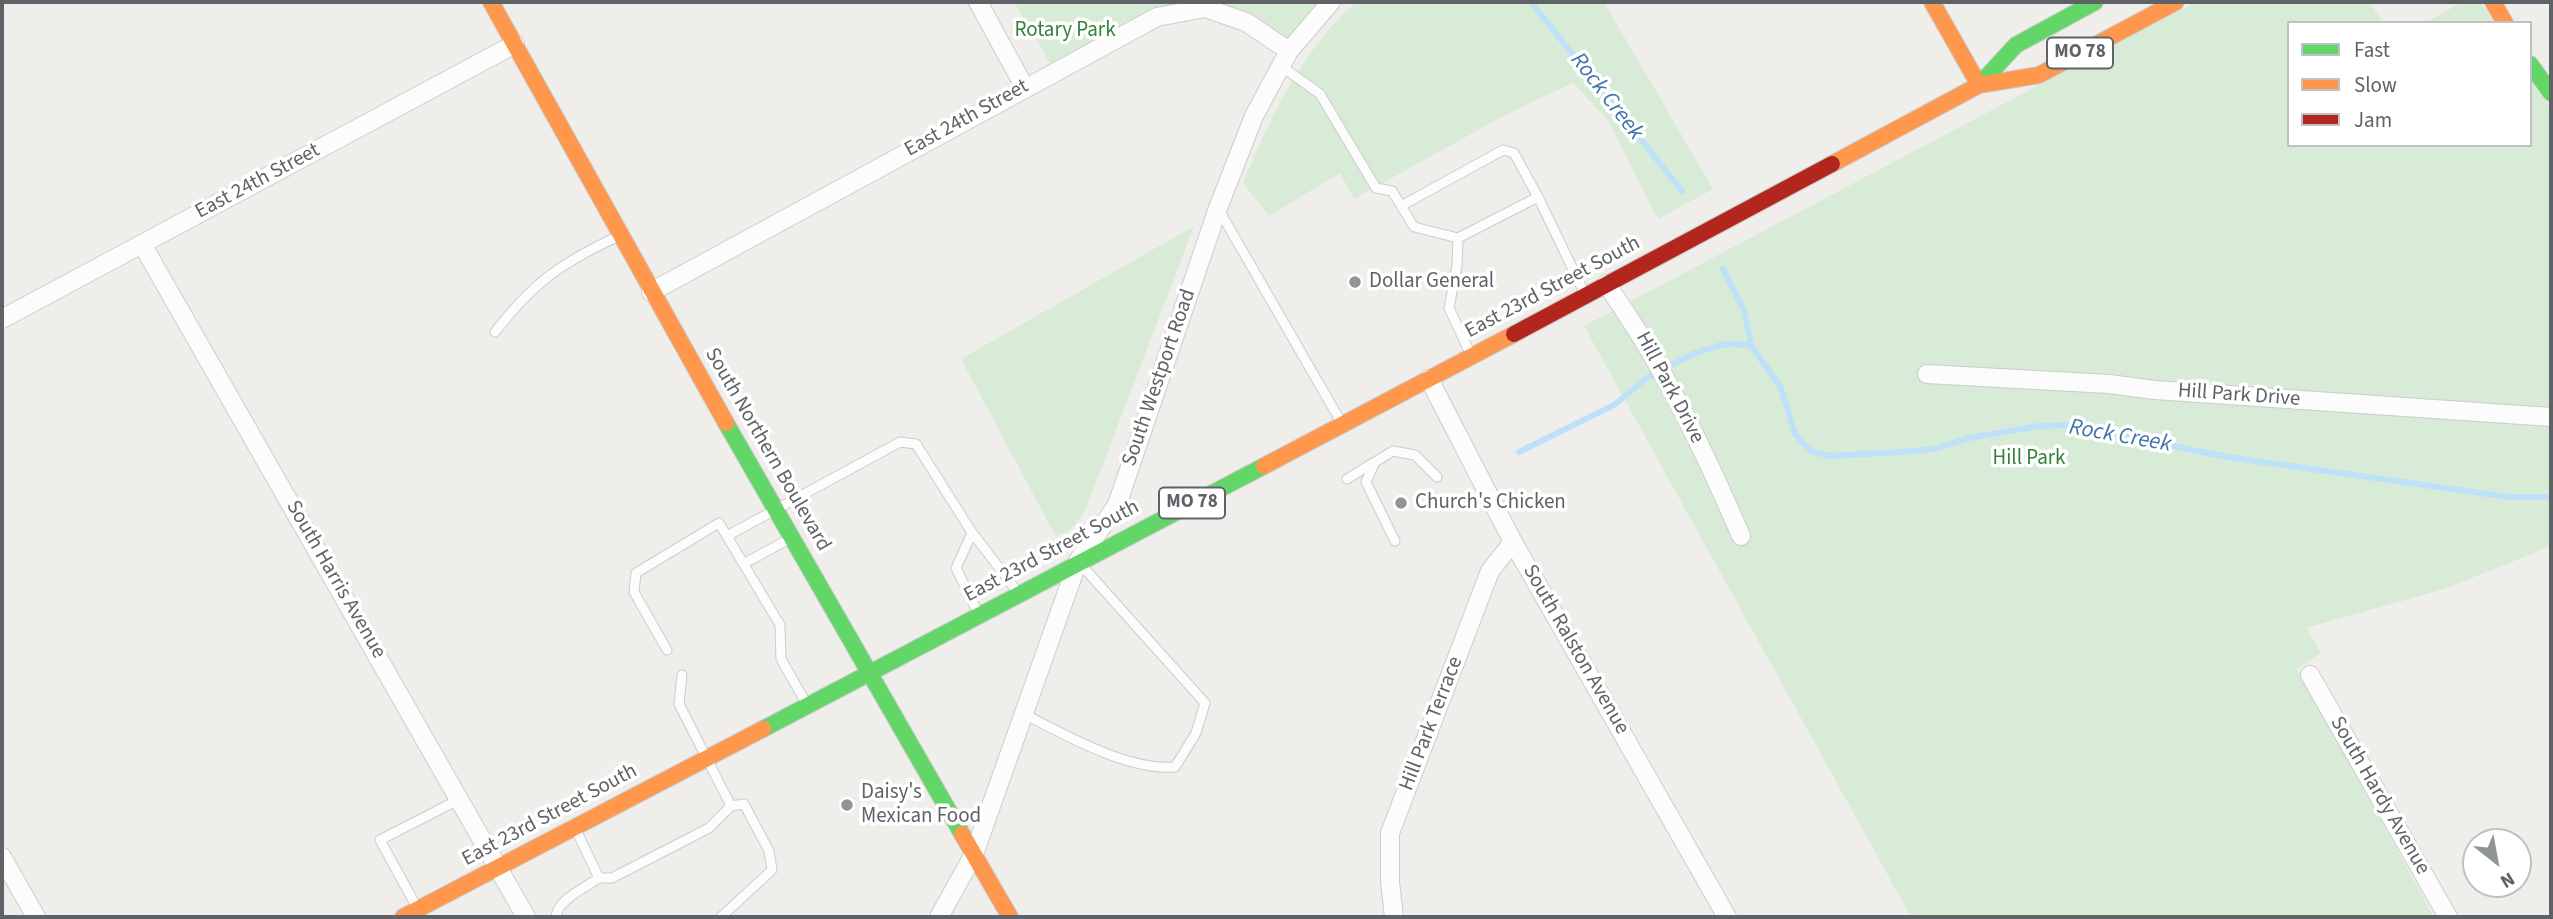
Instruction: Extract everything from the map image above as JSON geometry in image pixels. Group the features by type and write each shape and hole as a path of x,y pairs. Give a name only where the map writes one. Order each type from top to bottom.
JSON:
{"main road":[{"name":"South Northern Boulevard","path":"491,2 651,292 1010,917"},
{"path":"1932,2 1979,85"},
{"name":"East 23rd Street South","path":"1979,85 2016,44 2095,2"},
{"name":"East 23rd Street South","path":"411,913 1078,561 1343,425 1979,85 2039,75 2176,2"},
{"path":"2493,2 2504,21"},
{"path":"2532,67 2551,93"}],"street":[{"path":"978,2 1025,88"},
{"name":"South Westport Road","path":"939,917 974,855 1078,561 1117,505 1218,208 1254,116 1285,59 1331,2"},
{"name":"East 24th Street","path":"651,292 1157,17 1205,8 1247,22 1285,59"},
{"name":"East 24th Street","path":"2,319 515,44"},
{"name":"South Harris Avenue","path":"142,244 526,917"},
{"name":"Hill Park Drive","path":"1606,284 1667,380 1741,536"},
{"name":"Hill Park Drive","path":"1927,374 2109,384 2155,390 2551,417"},
{"name":"South Ralston Avenue","path":"1429,379 1513,542 1727,917"},
{"name":"Hill Park Terrace","path":"1394,917 1390,882 1390,833 1490,571 1513,542"},
{"name":"South Hardy Avenue","path":"2310,675 2448,917"},
{"path":"2,857 36,917"}],"lane":[{"path":"1285,59 1320,94 1376,188 1392,191 1414,227 1458,238 1538,197"},
{"path":"1401,206 1503,150 1514,153 1586,295"},
{"path":"1218,208 1343,425"},
{"path":"495,332 519,302 551,272 620,236"},
{"path":"1458,238 1457,266 1449,308 1472,356"},
{"path":"727,536 900,442 916,444 972,533 1018,593"},
{"path":"1347,479 1393,451 1415,455 1437,477"},
{"path":"1375,462 1366,482 1395,541"},
{"path":"667,650 634,592 636,573 719,523 780,625 781,659 807,704"},
{"path":"972,533 956,568 978,614"},
{"path":"745,564 793,537"},
{"path":"1024,714 1066,736 1153,769 1175,767 1196,733 1205,703 1078,561"},
{"path":"681,675 679,704 731,806"},
{"path":"411,913 380,840 460,799"},
{"path":"556,917 563,903 599,878 612,878 709,828 731,806 744,804 769,851 772,870 720,917"},
{"path":"575,827 599,878"}],"green space":[{"name":"Rotary Park","path":"1014,2 1331,2 1289,51 1205,8 1157,17 1055,72"},
{"path":"1356,2 1604,2 1713,189 1658,219 1607,119 1573,83 1507,114 1354,199 1340,173 1269,216 1243,183 1289,86 1319,42"},
{"name":"Hill Park","path":"2196,2 2370,2 2382,21 2287,21 2287,147 2532,147 2532,83 2551,109 2551,546 2444,589 2306,628 2321,653 2297,669 2434,917 1911,917 1584,326"},
{"path":"2462,2 2481,2 2493,21 2429,21"},
{"path":"1194,226 1085,511 1073,527 1056,537 961,359"}],"waterway":[{"name":"Rock Creek","path":"1531,2 1682,191"},
{"name":"Rock Creek","path":"1723,269 1744,310 1751,345 1781,388 1795,434 1811,451 1830,456 1934,449 1969,438 2039,426 2070,425 2227,457 2509,497 2551,497"},
{"path":"1519,452 1614,405 1647,378 1693,354 1724,344 1751,345"}],"traffic: fast":[{"path":"1979,85 2016,45 2095,2"},
{"path":"2532,67 2551,93"},
{"path":"726,423 962,834"},
{"path":"763,729 1264,466"}],"traffic: slow":[{"path":"491,2 726,423"},
{"path":"1932,2 1979,85"},
{"path":"1832,164 1979,85 2039,75 2176,2"},
{"path":"2493,2 2504,21"},
{"path":"1264,466 1514,334"},
{"path":"403,917 763,729"},
{"path":"962,834 1010,917"}],"traffic: jam":[{"path":"1514,334 1832,164"}],"place":[{"name":"Dollar General","path":"1355,282"},
{"name":"Church's Chicken","path":"1401,503"},
{"name":"Daisy's Mexican Food","path":"847,805"}]}
